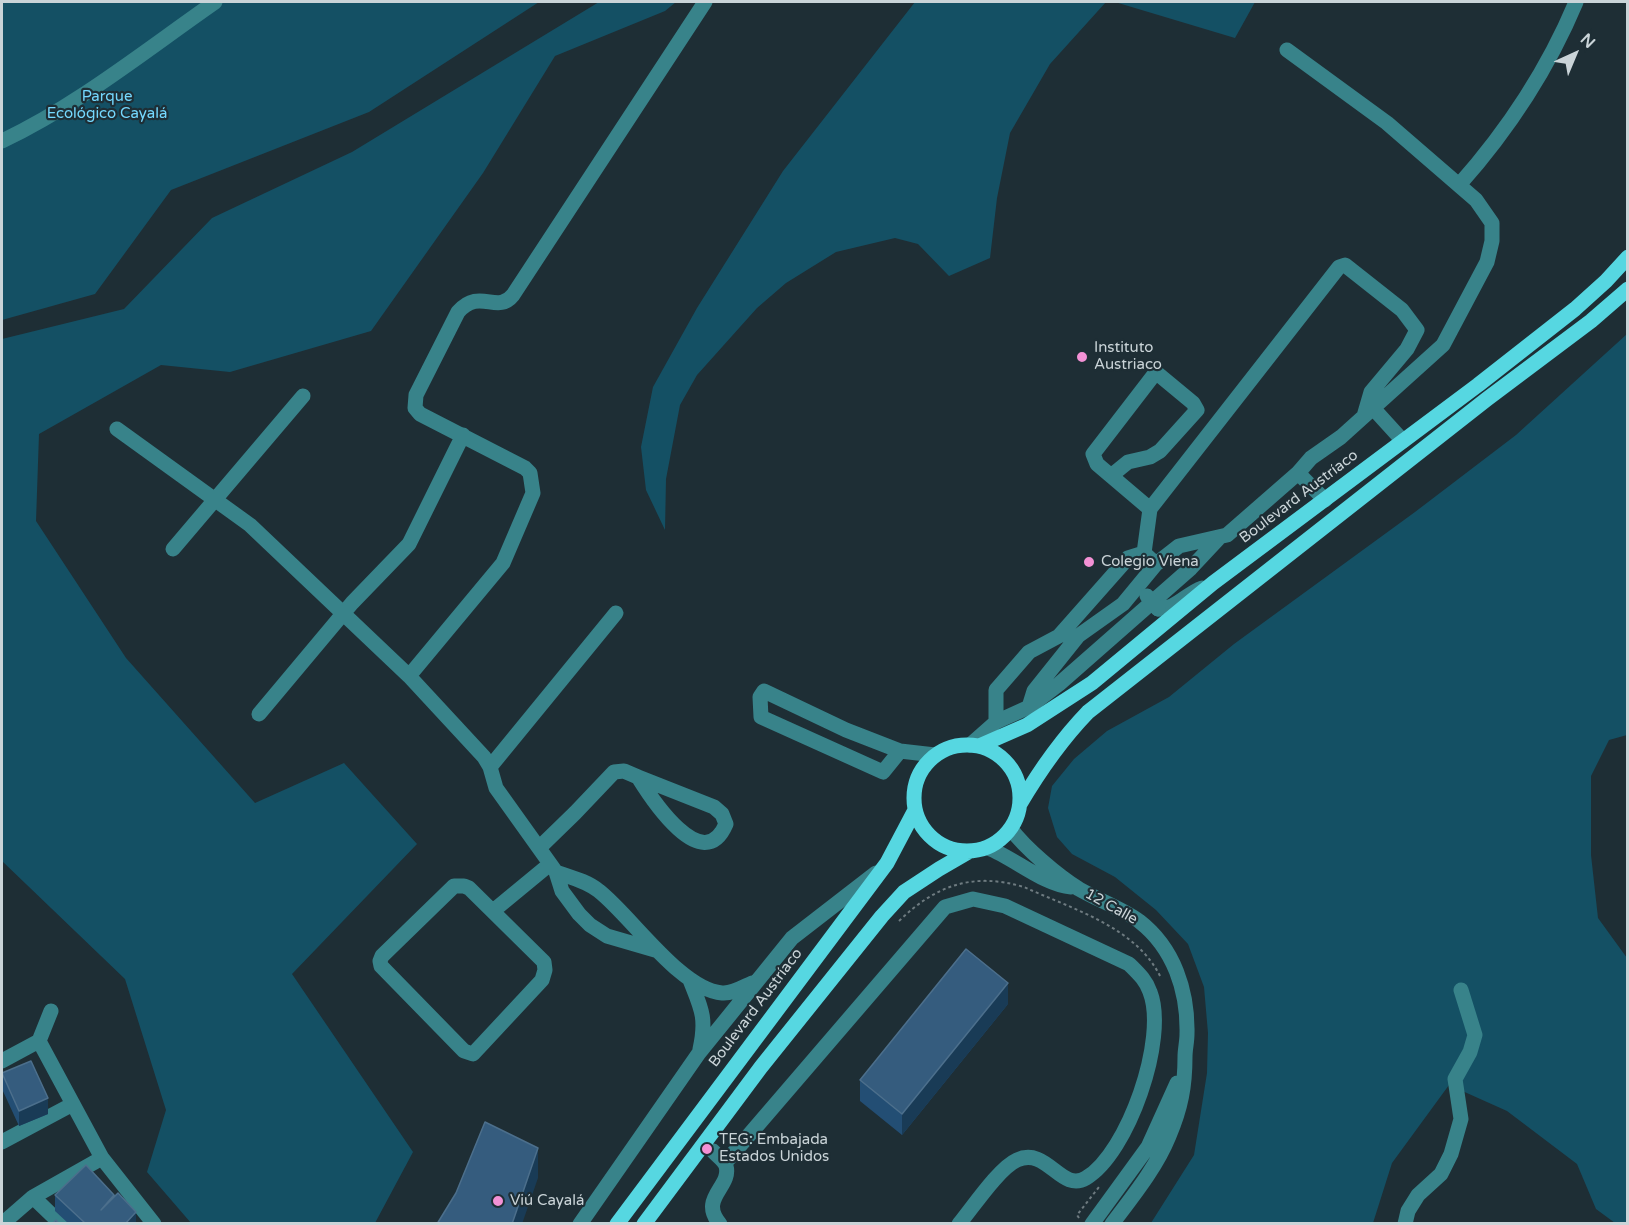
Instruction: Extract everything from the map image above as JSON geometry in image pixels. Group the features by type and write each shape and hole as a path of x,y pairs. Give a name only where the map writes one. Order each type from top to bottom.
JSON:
{"main road":[{"name":"Boulevard Austríaco","path":"974,745 1027,725 1092,683 1213,584 1575,309 1628,258"},
{"path":"1020,804 1065,736 1088,712 1487,399 1591,321 1628,289"},
{"path":"644,1224 760,1067 904,892 939,868 970,852 988,848 1000,841 1011,829 1016,820 1021,795 1017,778 1008,764 995,752 974,745 949,747 935,755 923,767 914,794 915,810 922,827 935,841 952,849 970,852"},
{"name":"Boulevard Austríaco","path":"617,1224 887,863 915,810"}],"street":[{"path":"2,141 30,128 102,82 214,2"},
{"path":"409,676 503,563 533,493 530,473 525,468 420,414 415,408 416,395 458,312 465,304 472,300 502,303 508,301 513,295 705,2"},
{"path":"1459,185 1484,156 1551,58 1576,2"},
{"path":"1029,707 1034,690 1078,636 1143,589 1156,564 1179,546 1227,535 1298,473 1311,458 1341,437 1443,345 1486,262 1492,241 1492,223 1476,200 1387,123 1287,50"},
{"path":"1144,553 1150,509 1339,267 1345,265 1402,310 1418,330 1407,349 1371,392 1369,412"},
{"path":"1112,475 1128,462 1150,458 1160,451 1197,410 1193,403 1158,374 1153,376 1093,454 1097,464 1150,509"},
{"path":"173,549 303,396"},
{"path":"1369,412 1403,441"},
{"path":"117,429 250,525 409,676 477,749 490,768 496,788 553,868 569,903 590,925 606,936 655,950"},
{"path":"259,714 344,613 409,544 463,435"},
{"path":"1298,473 1325,500"},
{"path":"974,745 996,722 1029,707 1059,684 1191,568 1220,537"},
{"path":"1144,553 1156,564"},
{"path":"996,722 996,690 1029,652 1059,636 1128,558 1144,553"},
{"path":"1143,589 1158,609 1168,609 1192,592 1213,584"},
{"path":"490,768 616,613"},
{"path":"900,751 883,772 761,717 760,697 764,691 846,730 900,751 935,755"},
{"path":"539,848 614,772 624,771 714,807 722,814 726,825 722,833 709,841 689,837 667,818 638,777"},
{"name":"12 Calle","path":"1011,829 1036,855 1077,888 1139,922 1150,932 1169,956 1178,975 1185,999 1186,1078 1182,1096 1169,1136 1148,1174 1112,1224"},
{"name":"12 Calle","path":"988,848 1006,855 1065,887 1077,888"},
{"path":"580,1224 699,1053 792,938 887,863"},
{"path":"493,911 553,868"},
{"path":"553,868 596,888 622,912 655,950 690,980 710,990 723,993 755,982"},
{"path":"454,886 469,888 493,911 544,962 545,970 542,980 473,1054 464,1051 381,966 380,961 382,956 454,886"},
{"path":"725,1163 945,907 973,899 1005,906 1129,964 1143,977 1151,994 1154,1014 1153,1045 1139,1099 1113,1148 1095,1170 1085,1179 1075,1182 1068,1180 1040,1160 1029,1156 1016,1160 1005,1168 959,1224"},
{"path":"690,980 704,1016 704,1034 699,1053"},
{"path":"1405,1224 1408,1211 1418,1195 1441,1174 1451,1154 1461,1119 1455,1079 1470,1052 1475,1035 1461,990"},
{"path":"2,1062 39,1041 51,1011"},
{"path":"39,1041 102,1158 154,1224"},
{"name":"12 Calle","path":"1092,1224 1148,1147 1174,1092 1185,1057"},
{"path":"2,1142 73,1104"},
{"path":"713,1151 725,1163 726,1175 713,1205 714,1216 720,1224"},
{"path":"2,1224 33,1197 102,1158"},
{"path":"33,1197 61,1224"}],"path":[{"path":"892,927 924,899 939,890 971,882 1009,883 1024,887 1118,930 1145,954 1156,968 1164,985"},
{"path":"1077,1216 1106,1180"}],"green space":[{"name":"Parque Ecológico Cayalá","path":"2,2 539,2 369,112 171,190 95,294 2,320"},
{"path":"599,2 676,2 665,11 555,56 483,173 371,331 230,372 161,365 39,434 36,521 126,658 255,803 344,763 417,844 292,974 413,1152 375,1223 191,1223 147,1172 166,1110 125,979 2,861 2,339 124,309 212,218 352,152"},
{"path":"915,2 1106,2 1050,64 1010,133 997,198 990,258 949,276 918,244 895,238 836,252 786,283 757,308 697,375 680,405 666,479 665,530 646,490 641,447 653,387 697,308 783,171"},
{"path":"1115,2 1255,2 1235,38"},
{"path":"1627,334 1627,735 1609,740 1591,776 1591,855 1598,918 1627,958 1627,1223 1615,1223 1596,1209 1577,1164 1507,1111 1449,1085 1392,1163 1373,1223 1151,1223 1194,1155 1207,1073 1208,1033 1204,987 1188,944 1156,910 1115,877 1072,854 1057,837 1048,808 1052,786 1074,759 1107,731 1169,697 1234,644 1516,435"}],"building":[{"path":"966,949 1008,983 902,1114 860,1080"},
{"path":"31,1061 48,1098 19,1111 2,1073"},
{"path":"485,1122 538,1148 512,1224 437,1224 456,1193"},
{"path":"86,1165 114,1195 101,1210 118,1193 136,1212 125,1224 86,1224 55,1195"}],"place":[{"name":"Instituto Austriaco","path":"1082,357"},
{"name":"Colegio Viena","path":"1089,562"},
{"name":"TEG: Embajada Estados Unidos","path":"707,1149"},
{"name":"Viú Cayalá","path":"498,1201"}]}
